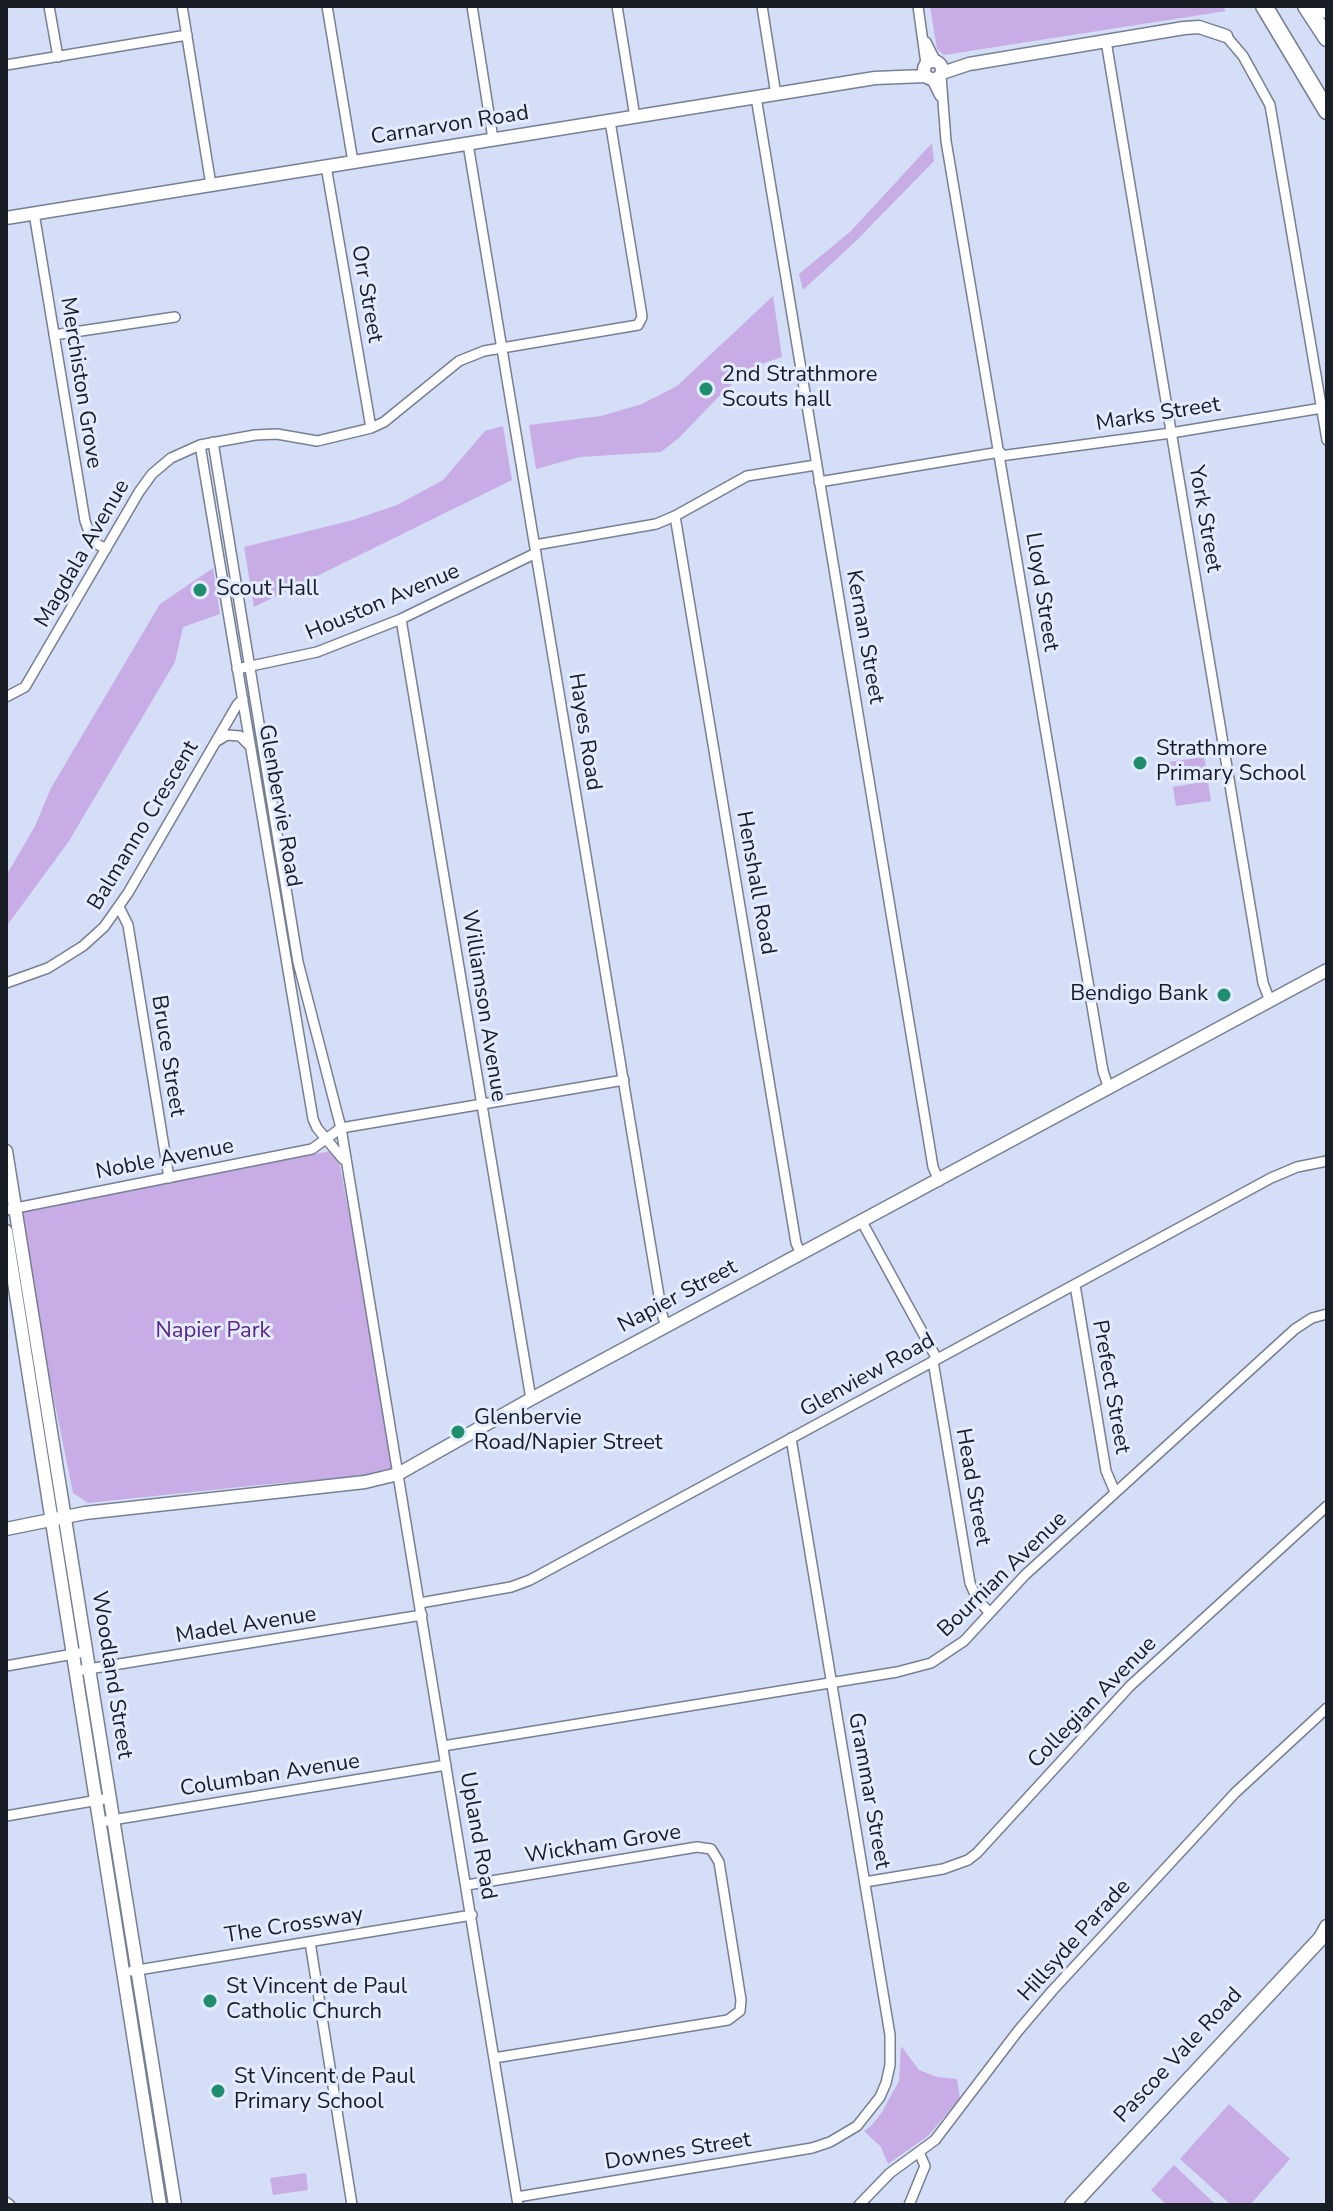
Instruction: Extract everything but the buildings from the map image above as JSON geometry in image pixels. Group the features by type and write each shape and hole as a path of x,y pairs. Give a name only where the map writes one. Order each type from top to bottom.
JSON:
{"highway":[{"path":"1250,6 1316,92"},
{"path":"1264,6 1327,111"},
{"path":"1306,6 1327,38"}],"main road":[{"name":"Pascoe Vale Road","path":"1072,2205 1325,1933"}],"street":[{"path":"49,6 58,57"},
{"path":"182,6 211,185"},
{"path":"327,6 353,162"},
{"path":"472,6 493,139"},
{"path":"617,6 635,117"},
{"path":"762,6 776,95"},
{"name":"Lloyd Street","path":"918,6 923,36 942,99 946,141 1100,1056 1109,1089"},
{"name":"Carnarvon Road","path":"6,218 1199,27 1226,36"},
{"path":"6,65 187,35"},
{"path":"1226,36 1243,56 1270,105 1327,440"},
{"name":"York Street","path":"1106,41 1263,983 1270,1001"},
{"name":"Kernan Street","path":"756,97 933,1167 939,1181"},
{"name":"Magdala Avenue","path":"6,697 25,687 139,492 152,474 171,458 200,445 265,434 317,441 371,428 384,422 459,361 484,351 632,327 641,321 610,121"},
{"name":"Hayes Road","path":"468,144 666,1327"},
{"name":"Orr Street","path":"326,166 371,428"},
{"name":"Merchiston Grove","path":"34,213 88,533 97,546 106,549"},
{"path":"54,335 175,317"},
{"name":"Marks Street","path":"819,482 1000,454 1171,433 1322,408"},
{"name":"Glenbervie Road","path":"213,442 298,962 341,1128 398,1474"},
{"name":"Glenbervie Road","path":"200,445 313,1119 345,1162"},
{"name":"Houston Avenue","path":"237,669 299,658 401,619 536,549 656,524 747,476 816,465"},
{"name":"Henshall Road","path":"675,516 793,1228 801,1254"},
{"path":"217,544 228,542"},
{"name":"Williamson Avenue","path":"401,619 531,1399"},
{"path":"242,699 255,697"},
{"name":"Balmanno Crescent","path":"6,983 48,968 67,957 110,919 242,699"},
{"path":"216,742 227,735 240,736 248,743 251,752"},
{"name":"Bruce Street","path":"119,907 128,925 169,1178"},
{"path":"110,919 130,939"},
{"name":"Napier Street","path":"6,1529 168,1503 365,1482 398,1474 531,1399 1327,970"},
{"path":"341,1128 624,1080"},
{"name":"Noble Avenue","path":"11,1209 312,1149 341,1128"},
{"name":"Woodland Street","path":"6,1151 29,1334 103,1800 100,1822 160,2205"},
{"name":"Glenview Road","path":"420,1603 521,1584 1287,1171 1327,1161"},
{"name":"Head Street","path":"862,1222 935,1360 970,1583 977,1599 989,1612"},
{"name":"Woodland Street","path":"6,1231 29,1334"},
{"name":"Prefect Street","path":"1075,1285 1106,1471 1115,1492"},
{"name":"Bournian Avenue","path":"443,1746 897,1672 931,1663 954,1651 1025,1575 1295,1329 1312,1318 1327,1314"},
{"name":"Grammar Street","path":"791,1438 890,2035 890,2065 880,2097 863,2120 843,2136"},
{"name":"Upland Road","path":"398,1474 518,2201"},
{"name":"Collegian Avenue","path":"865,1882 943,1869 968,1860 977,1853 1130,1686 1327,1506"},
{"name":"Madel Avenue","path":"83,1670 422,1615"},
{"path":"6,1666 80,1653"},
{"name":"Hillsyde Parade","path":"859,2205 890,2173 946,2128 1018,2031 1052,1991 1230,1797 1327,1708"},
{"name":"Columban Avenue","path":"100,1822 446,1765"},
{"path":"6,1816 103,1800"},
{"name":"Woodland Street","path":"103,1800 113,1819 175,2205"},
{"name":"Wickham Grove","path":"467,1885 706,1847 715,1852 719,1862 739,1984 742,2006 728,2020 494,2058"},
{"name":"The Crossway","path":"123,1972 472,1915"},
{"path":"310,1942 352,2205"},
{"name":"Downes Street","path":"518,2201 787,2153 812,2148 843,2136"},
{"path":"909,2205 925,2166 919,2152"}],"green space":[{"path":"930,6 1222,6 1226,11 944,55 937,49"},
{"path":"932,143 934,161 803,290 799,274 851,231"},
{"path":"773,296 782,357 755,366 726,389 679,438 661,452 580,457 536,469 529,425 601,416 642,404 677,386"},
{"path":"503,426 512,480 254,607 244,547 353,520 397,505 443,480 485,431"},
{"path":"213,568 220,614 183,627 175,662 69,841 6,927 6,876 35,826 51,788 160,604"},
{"path":"1204,757 1208,776 1172,781 1169,762"},
{"path":"1208,781 1211,801 1176,806 1173,787"},
{"name":"Napier Park","path":"337,1150 398,1474 88,1503 73,1493 15,1208"},
{"path":"901,2046 919,2070 937,2077 957,2079 960,2098 928,2136 888,2164 881,2147 864,2131 882,2112 899,2081"},
{"path":"1229,2104 1290,2159 1250,2205 1231,2205 1180,2159"},
{"path":"1174,2165 1214,2203 1212,2205 1167,2205 1151,2190"},
{"path":"306,2173 308,2190 273,2195 270,2178"}],"place":[{"name":"2nd Strathmore Scouts hall","path":"706,389"},
{"name":"Scout Hall","path":"200,590"},
{"name":"Strathmore Primary School","path":"1140,763"},
{"name":"Bendigo Bank","path":"1224,995"},
{"name":"Glenbervie Road/Napier Street","path":"458,1432"},
{"name":"St Vincent de Paul Catholic Church","path":"210,2001"},
{"name":"St Vincent de Paul Primary School","path":"218,2091"}]}
